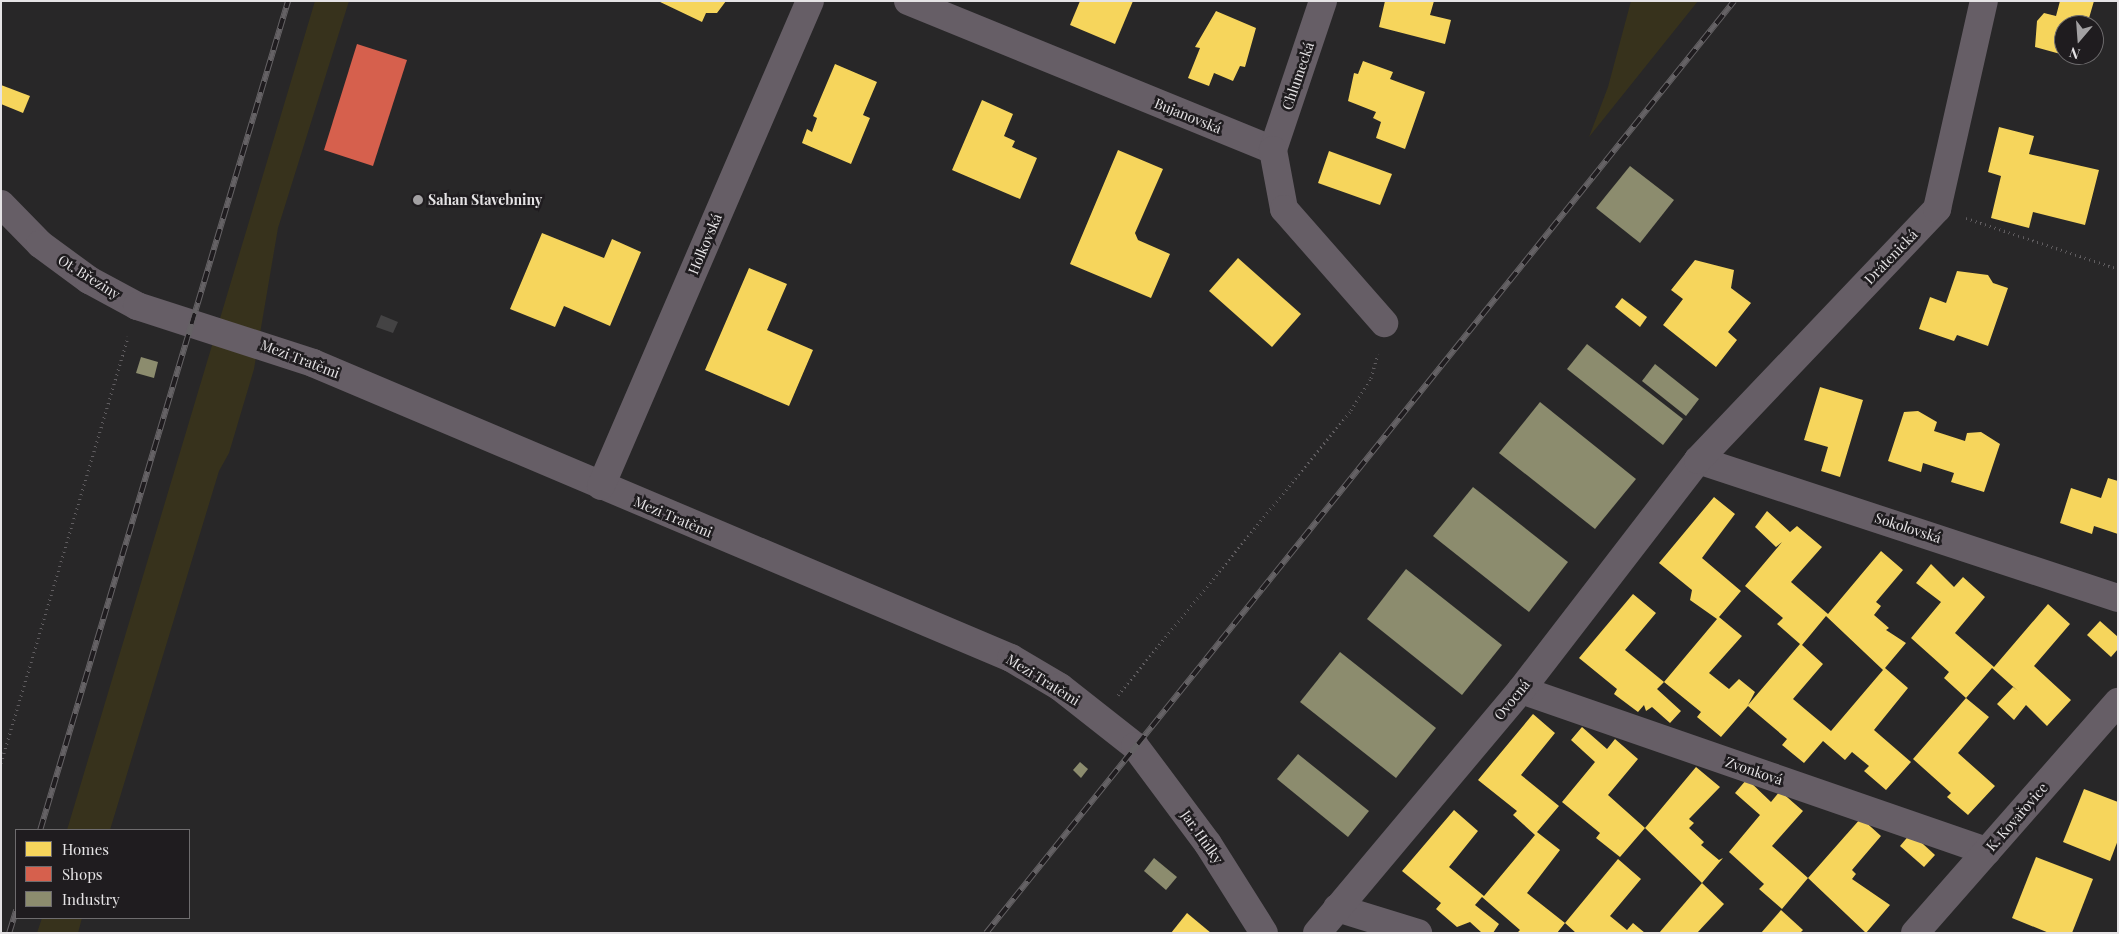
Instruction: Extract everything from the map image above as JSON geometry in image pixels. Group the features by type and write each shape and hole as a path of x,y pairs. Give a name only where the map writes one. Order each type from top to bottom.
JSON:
{"street":[{"name":"Holkovská","path":"601,486 810,1"},
{"name":"Bujanovská","path":"908,1 1273,150"},
{"name":"Chlumecká","path":"1273,150 1324,1"},
{"path":"1937,209 1984,1"},
{"path":"1273,150 1284,209 1384,323"},
{"name":"Ot. Březiny","path":"1,204 40,244 89,280 137,306 193,322"},
{"name":"Drátenická","path":"1698,460 1937,209"},
{"name":"Mezi Tratěmi","path":"193,322 313,363 1011,658 1101,717 1135,746"},
{"name":"Sokolovská","path":"1698,460 2118,598"},
{"name":"Ovocná","path":"1317,933 1521,690 1698,460"},
{"name":"Zvonková","path":"1521,690 1987,851"},
{"name":"K. Kovařovice","path":"1915,933 2118,702"},
{"name":"Jar. Hůlky","path":"1135,746 1208,844 1264,933"},
{"path":"1337,908 1418,933"}],"path":[{"path":"1937,209 2118,268"},
{"path":"1,763 137,306"},
{"path":"1101,717 1351,410 1371,378 1379,350 1374,331 1384,323"}],"shaded area":[{"path":"315,1 349,1 278,228 254,369 229,453 219,471 110,829 67,829"},
{"path":"1631,1 1698,1 1589,137 1608,87"},
{"path":"42,919 82,919 78,933 37,933"}],"building: Homes":[{"path":"658,1 726,1 717,13 706,13 702,22"},
{"path":"1080,1 1133,1 1115,44 1070,25"},
{"path":"1385,1 1434,1 1430,15 1451,20 1445,44 1379,27"},
{"path":"2060,1 2094,1 2090,15 2056,15"},
{"path":"1216,11 1256,28 1245,67 1240,66 1233,81 1214,73 1209,86 1188,78 1200,48 1195,47"},
{"path":"2044,13 2054,16 2054,52 2035,47 2037,21"},
{"path":"1363,61 1393,72 1390,79 1425,92 1405,149 1376,138 1381,122 1373,118 1376,112 1348,101 1354,73 1358,74"},
{"path":"835,64 877,82 863,115 870,118 851,164 802,143 807,129 812,132 817,118 813,116"},
{"path":"1,85 30,96 23,113 1,104"},
{"path":"982,100 1013,114 1004,136 1015,141 1012,147 1037,158 1020,199 952,170"},
{"path":"1999,127 2034,136 2029,154 2099,170 2085,225 2033,212 2029,228 1991,218 2001,176 1988,172"},
{"path":"1118,150 1163,169 1135,233 1138,240 1170,254 1151,298 1070,264"},
{"path":"1329,151 1392,174 1380,205 1318,183"},
{"path":"542,233 604,258 612,239 641,252 610,326 564,306 555,327 510,309"},
{"path":"1238,258 1301,314 1272,347 1209,291"},
{"path":"1695,260 1734,270 1731,288 1751,303 1728,332 1737,340 1716,367 1663,325 1683,299 1671,290"},
{"path":"749,268 787,284 767,330 813,350 789,406 705,370"},
{"path":"1957,271 1988,275 1993,283 2008,288 1988,346 1957,335 1954,341 1919,329 1930,297 1946,303"},
{"path":"1622,298 1647,317 1640,327 1615,307"},
{"path":"1820,387 1863,400 1840,477 1821,471 1828,447 1804,440"},
{"path":"1918,411 1937,422 1934,431 1965,441 1967,433 1981,432 2000,444 1984,492 1951,482 1954,473 1923,463 1921,472 1888,461 1904,412"},
{"path":"2108,478 2118,481 2118,534 2094,526 2092,534 2060,523 2071,488 2101,498"},
{"path":"1714,497 1735,514 1702,558 1741,591 1719,617 1742,636 1709,673 1729,689 1739,679 1755,692 1748,705 1800,644 1777,624 1783,618 1745,586 1782,542 1776,547 1755,527 1767,511 1790,532 1797,526 1822,547 1791,582 1828,614 1881,551 1903,570 1876,602 1881,606 1874,615 1889,628 1886,630 1906,643 1885,668 1908,688 1874,730 1911,762 1886,790 1864,771 1869,766 1852,752 1845,760 1823,741 1804,763 1782,745 1787,739 1748,706 1721,737 1697,717 1701,712 1664,682 1717,619 1690,600 1692,590 1659,563","holes":["1826,616 1883,670 1831,731 1793,699 1823,664 1802,645"]},
{"path":"1931,564 1954,587 1963,577 1985,597 1955,633 1994,667 2048,604 2070,624 2034,666 2071,700 2047,726 2026,705 2014,720 1997,704 2013,687 2018,691 1992,668 1966,698 1944,678 1949,672 1911,638 1941,602 1916,583"},
{"path":"1633,594 1656,613 1625,650 1664,682 1657,689 1681,711 1670,723 1652,707 1646,711 1644,705 1638,712 1614,694 1617,689 1579,658"},
{"path":"2100,621 2118,637 2118,649 2111,657 2087,635"},
{"path":"1966,698 1989,717 1958,753 1995,786 1968,815 1947,797 1951,793 1913,759"},
{"path":"1533,714 1555,733 1521,775 1559,806 1537,832 1560,850 1527,893 1565,923 1557,933 1517,933 1520,930 1482,897 1475,905 1499,924 1493,933 1482,933 1470,922 1457,927 1436,909 1441,903 1402,871 1454,810 1478,831 1449,867 1484,896 1535,835 1513,815 1517,811 1478,780"},
{"path":"1582,727 1607,749 1615,739 1638,759 1608,795 1645,828 1620,857 1596,838 1600,833 1562,802 1595,762 1571,740"},
{"path":"1696,767 1720,787 1689,819 1694,823 1689,828 1704,842 1701,845 1719,860 1723,858 1702,883 1645,828"},
{"path":"1747,779 1771,802 1780,791 1803,811 1772,846 1808,878 1782,909 1759,889 1764,884 1729,852 1760,815 1735,793"},
{"path":"2084,789 2118,802 2118,840 2110,861 2063,842"},
{"path":"1861,818 1881,836 1852,870 1856,874 1852,879 1890,905 1866,933 1808,878"},
{"path":"1911,833 1935,855 1924,867 1900,846"},
{"path":"2036,857 2093,879 2072,933 2049,933 2012,918"},
{"path":"1618,859 1641,879 1610,916 1627,930 1633,923 1645,933 1576,933 1565,923"},
{"path":"1702,883 1724,904 1697,933 1659,933"},
{"path":"1781,910 1803,930 1800,933 1761,933"},
{"path":"1187,913 1211,933 1171,933"}],"building: Shops":[{"path":"357,44 407,60 373,166 324,150"}],"building: Industry":[{"path":"1630,166 1674,200 1640,243 1596,208"},
{"path":"1587,344 1683,419 1663,445 1567,369"},
{"path":"141,357 158,362 154,378 136,373"},
{"path":"1655,364 1699,399 1686,416 1642,381"},
{"path":"1540,402 1636,479 1595,529 1499,453"},
{"path":"1473,487 1568,562 1529,612 1433,536"},
{"path":"1406,569 1502,645 1462,695 1367,619"},
{"path":"1340,652 1436,728 1396,778 1300,702"},
{"path":"1298,754 1369,811 1348,837 1277,779"},
{"path":"1080,762 1088,769 1081,778 1073,770"},
{"path":"1154,858 1177,877 1166,890 1144,871"}],"building: Other":[{"path":"381,315 398,322 393,333 376,327"}],"railway":[{"path":"40,829 288,1"},
{"path":"986,933 1734,1"},
{"path":"9,933 15,913"}],"place":[{"name":"Sahan Stavebniny","path":"418,200"}]}
